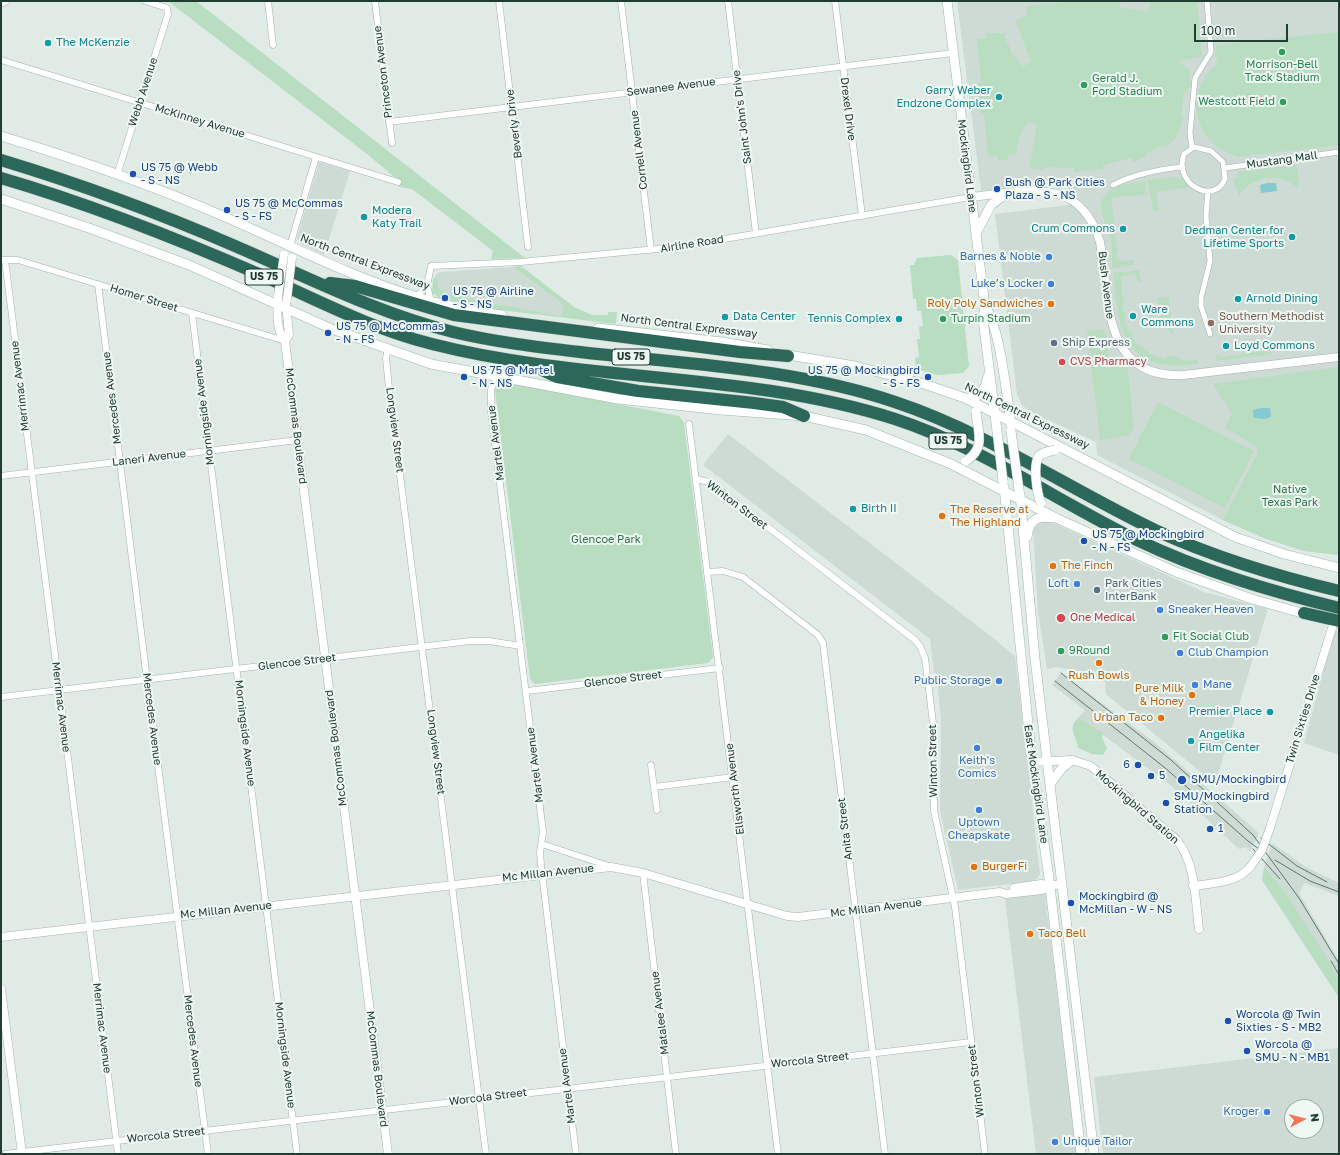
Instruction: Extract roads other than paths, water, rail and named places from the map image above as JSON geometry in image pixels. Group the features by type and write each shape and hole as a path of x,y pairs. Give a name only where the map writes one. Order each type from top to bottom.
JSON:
{"highway":[{"name":"US 75","path":"1,160 82,186 146,210 231,244 396,315 435,327 480,338 525,345 781,375 831,384 880,397 970,432 1140,522 1196,548 1262,571 1339,592"},
{"name":"US 75","path":"1,178 102,211 180,241 389,331 433,344 530,364 776,391 821,399 899,420 961,447 1134,538 1176,558 1263,588 1339,608"},
{"path":"316,281 355,286 426,308 462,316 740,352 788,356"},
{"path":"530,364 557,377 638,391 776,406 804,416"},
{"path":"1304,613 1337,624"}],"main road":[{"name":"Mockingbird Lane","path":"947,1 985,306 983,319 995,413"},
{"name":"North Central Expressway","path":"1,136 117,175 225,216 290,246 416,297 462,308 533,320 756,347 788,356 855,366 924,384 966,398 1235,537 1284,554 1339,568"},
{"path":"976,234 990,205 1008,193"},
{"path":"1,199 89,228 189,265 278,300 286,309 388,349 431,364 618,399 721,410 804,416 866,430 1004,486 1042,507 1058,519 1183,575 1252,599 1304,613"},
{"name":"Mockingbird Lane","path":"985,306 991,315 996,333 1010,420"},
{"path":"966,398 974,399 983,392 990,367"},
{"path":"951,464 966,461 975,455 980,442 976,412 966,398"},
{"name":"East Mockingbird Lane","path":"995,413 1004,486 1026,705 1050,886 1081,1154"},
{"name":"East Mockingbird Lane","path":"1010,420 1020,494 1040,703 1094,1154"},
{"path":"1042,507 1038,496 1035,465 1036,460 1040,455 1055,450 1069,450"},
{"path":"1026,554 1028,528 1032,521 1040,517 1058,519"},
{"path":"1016,611 1030,609"},
{"path":"1026,705 1040,703"},
{"path":"1050,784 1062,768 1072,760"},
{"path":"1041,815 1054,813"},
{"path":"1062,985 1074,983"},
{"path":"1071,1066 1084,1064"}],"street":[{"path":"1,3 6,1"},
{"name":"Webb Avenue","path":"117,175 168,14 168,10 164,7 145,1"},
{"path":"268,1 273,45"},
{"name":"Princeton Avenue","path":"375,1 392,143"},
{"name":"Beverly Drive","path":"499,1 528,247"},
{"name":"Cornell Avenue","path":"621,1 651,250"},
{"name":"Saint John's Drive","path":"728,1 756,234"},
{"name":"Drexel Drive","path":"835,1 862,216"},
{"path":"1192,148 1190,126 1195,78 1211,52 1207,1"},
{"name":"Sewanee Avenue","path":"389,122 953,53"},
{"name":"McKinney Avenue","path":"1,60 398,182"},
{"path":"1200,147 1219,156 1225,168 1224,182 1214,190 1201,190 1191,183 1183,173 1181,167 1184,154 1192,148 1200,147"},
{"name":"Mustang Mall","path":"1225,168 1339,152"},
{"name":"McCommas Boulevard","path":"316,157 290,246 278,300 280,335 285,341 388,1154"},
{"path":"1113,184 1130,176 1145,172 1181,167"},
{"name":"Bush Avenue","path":"971,197 1032,190 1053,192 1070,199 1087,215 1097,230 1100,242 1113,333 1126,353 1146,369 1162,375 1183,376 1339,357"},
{"path":"1208,191 1206,221 1210,261 1201,298 1201,306 1210,334"},
{"name":"Airline Road","path":"431,301 427,286 431,266 521,262 651,250 756,234 971,197"},
{"name":"McCommas Boulevard","path":"285,341 289,335 286,309 288,256"},
{"name":"Homer Street","path":"3,260 18,260 285,341"},
{"name":"Merrimac Avenue","path":"3,260 118,1154"},
{"name":"Mercedes Avenue","path":"98,284 208,1154"},
{"path":"416,297 427,286"},
{"name":"Morningside Avenue","path":"192,313 208,451 237,670 297,1154"},
{"name":"Longview Street","path":"388,349 386,358 486,1154"},
{"name":"Martel Avenue","path":"497,377 491,388 491,410 522,646 543,832 540,852 542,873 576,1154"},
{"name":"Ellsworth Avenue","path":"689,424 749,904 778,1154"},
{"name":"Laneri Avenue","path":"1,476 298,440"},
{"name":"Winton Street","path":"696,479 709,482 920,646 924,658 933,723 934,811 953,899 985,1154"},
{"name":"Anita Street","path":"708,572 723,571 743,577 818,635 823,643 855,910 874,1053 885,1154"},
{"name":"Twin Sixties Drive","path":"1193,886 1234,879 1244,873 1251,866 1262,850 1337,624"},
{"name":"Glencoe Street","path":"1,697 480,641 522,646"},
{"name":"Glencoe Street","path":"527,691 720,668"},
{"name":"Mockingbird Station","path":"1033,762 1048,760 1072,760 1090,766 1177,840 1187,856 1199,929"},
{"path":"651,765 657,810"},
{"path":"654,787 733,777"},
{"path":"542,844 611,866"},
{"name":"Mc Millan Avenue","path":"1,936 611,866 643,872 787,916 798,917 1000,892 1006,894 1042,890 1050,886 1062,884"},
{"name":"Matalee Avenue","path":"643,872 676,1154"},
{"path":"1,988 22,1153"},
{"name":"Worcola Street","path":"5,1154 971,1042"}],"water":[{"path":"1276,183 1277,191 1261,193 1260,185"},
{"path":"1270,408 1271,417 1264,419 1254,418 1253,410"}],"tram line":[{"path":"1061,673 1171,760 1253,835 1299,898 1339,964"},
{"path":"1055,681 1164,767 1248,841 1263,852"},
{"path":"1261,838 1297,866 1327,882"},
{"path":"1253,849 1280,879"},
{"path":"1275,860 1310,881 1339,892"},
{"path":"1331,961 1339,975"}],"place":[{"name":"The McKenzie","path":"48,43"},
{"name":"Morrison-Bell Track Stadium","path":"1282,52"},
{"name":"Gerald J. Ford Stadium","path":"1084,85"},
{"name":"Garry Weber Endzone Complex","path":"999,97"},
{"name":"Westcott Field","path":"1283,102"},
{"name":"US 75 @ Webb - S - NS","path":"133,174"},
{"name":"Bush @ Park Cities Plaza - S - NS","path":"997,189"},
{"name":"US 75 @ McCommas - S - FS","path":"227,210"},
{"name":"Modera Katy Trail","path":"364,217"},
{"name":"Crum Commons","path":"1123,229"},
{"name":"Dedman Center for Lifetime Sports","path":"1292,237"},
{"name":"Barnes & Noble","path":"1049,257"},
{"name":"Luke’s Locker","path":"1051,284"},
{"name":"US 75 @ Airline - S - NS","path":"445,298"},
{"name":"Arnold Dining","path":"1238,299"},
{"name":"Roly Poly Sandwiches","path":"1051,304"},
{"name":"Ware Commons","path":"1133,316"},
{"name":"Data Center","path":"725,317"},
{"name":"Tennis Complex","path":"899,319"},
{"name":"Turpin Stadium","path":"943,319"},
{"name":"Southern Methodist University","path":"1211,323"},
{"name":"US 75 @ McCommas - N - FS","path":"328,333"},
{"name":"Ship Express","path":"1054,343"},
{"name":"Loyd Commons","path":"1226,346"},
{"name":"CVS Pharmacy","path":"1062,362"},
{"name":"US 75 @ Martel - N - NS","path":"464,377"},
{"name":"US 75 @ Mockingbird - S - FS","path":"928,377"},
{"name":"Birth II","path":"853,509"},
{"name":"The Reserve at The Highland","path":"942,516"},
{"name":"US 75 @ Mockingbird - N - FS","path":"1084,541"},
{"name":"The Finch","path":"1053,566"},
{"name":"Loft","path":"1077,584"},
{"name":"Park Cities InterBank","path":"1097,590"},
{"name":"Sneaker Heaven","path":"1160,610"},
{"name":"One Medical","path":"1061,618"},
{"name":"Fit Social Club","path":"1165,637"},
{"name":"9Round","path":"1061,651"},
{"name":"Club Champion","path":"1180,653"},
{"name":"Rush Bowls","path":"1099,663"},
{"name":"Public Storage","path":"999,681"},
{"name":"Mane","path":"1195,685"},
{"name":"Pure Milk & Honey","path":"1192,695"},
{"name":"Premier Place","path":"1270,712"},
{"name":"Urban Taco","path":"1161,718"},
{"name":"Angelika Film Center","path":"1191,741"},
{"name":"Keith's Comics","path":"977,748"},
{"name":"6","path":"1138,765"},
{"name":"5","path":"1151,776"},
{"name":"SMU/Mockingbird","path":"1182,780"},
{"name":"SMU/Mockingbird Station","path":"1166,803"},
{"name":"Uptown Cheapskate","path":"979,810"},
{"name":"1","path":"1210,829"},
{"name":"BurgerFi","path":"974,867"},
{"name":"Mockingbird @ McMillan - W - NS","path":"1071,903"},
{"name":"Taco Bell","path":"1030,934"},
{"name":"Worcola @ Twin Sixties - S - MB2","path":"1228,1021"},
{"name":"Worcola @ SMU - N - MB1","path":"1247,1051"},
{"name":"Kroger","path":"1267,1112"},
{"name":"Unique Tailor","path":"1055,1142"}],"park label":[{"name":"Native Texas Park","path":"1290,496"},
{"name":"Glencoe Park","path":"606,540"}]}
